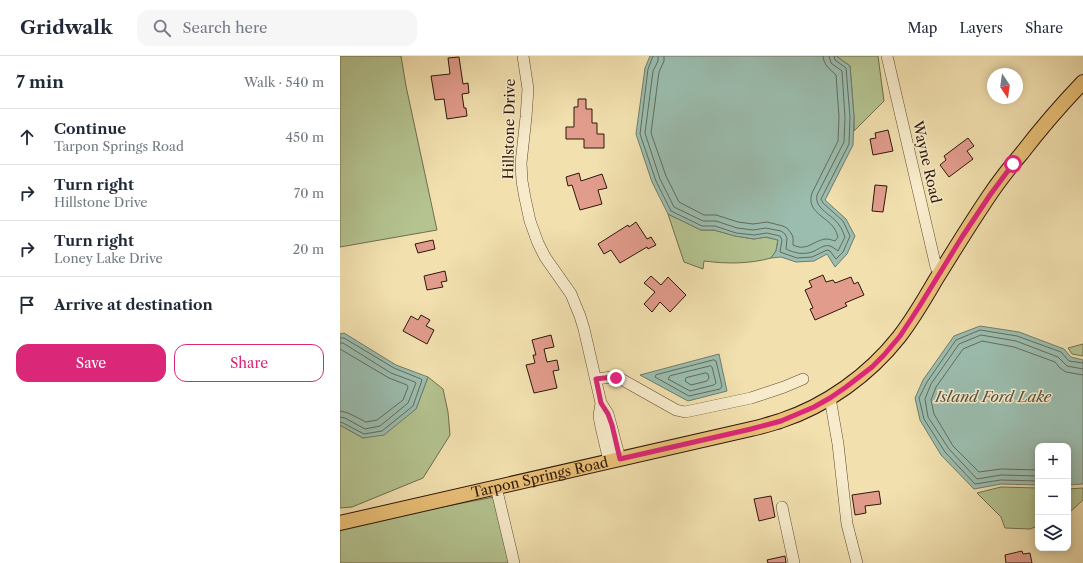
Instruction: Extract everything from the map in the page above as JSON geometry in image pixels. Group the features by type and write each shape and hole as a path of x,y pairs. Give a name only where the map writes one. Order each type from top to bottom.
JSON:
{"main road":[{"name":"Tarpon Springs Road","path":"340,523 751,429 781,421 814,407 830,398 861,376 884,355 900,336 990,195 1051,116 1083,82"}],"street":[{"name":"Hillstone Drive","path":"523,56 528,89 520,164 530,221 545,257 565,285 576,304 584,329 601,403 608,414 606,426 614,460"},
{"name":"Wayne Road","path":"887,56 936,267 940,272"},
{"path":"596,379 616,378 681,412 756,396 784,387 802,379"},
{"path":"830,398 838,444 847,524 855,563"},
{"path":"496,487 514,563"},
{"path":"782,508 794,563"}],"green space":[{"path":"340,56 401,56 437,230 340,247"},
{"path":"836,56 878,56 884,101 854,131 850,66"},
{"path":"668,214 701,230 714,230 735,236 754,239 766,237 778,240 776,251 771,258 754,261 721,263 704,261 703,269 684,262"},
{"path":"1083,344 1083,356 1072,354 1068,348"},
{"path":"428,377 443,389 448,412 450,435 423,478 352,507 340,508 340,425 363,438 416,409"},
{"path":"1001,487 1035,488 1035,527 1030,529 1005,528 1001,517 977,493"},
{"path":"1083,488 1083,500 1071,511 1071,489"},
{"path":"494,497 509,563 340,563 340,528"}],"water":[{"path":"650,56 836,56 850,66 854,117 853,145 825,200 846,219 855,236 847,254 835,267 827,254 814,261 796,262 781,257 771,258 776,251 778,240 766,237 754,239 735,236 714,230 701,230 668,214 652,182 636,134 645,68"},
{"name":"Island Ford Lake","path":"980,326 1019,332 1064,349 1071,357 1083,360 1083,484 1071,485 1071,443 1035,443 1035,485 1001,484 974,489 941,455 920,420 915,398 923,380 954,336"},
{"path":"344,333 396,365 428,377 416,409 384,435 363,438 340,425 340,334"},
{"path":"719,354 727,391 688,401 640,375"}],"building":[{"path":"459,57 463,84 468,83 469,93 462,94 467,116 447,119 444,99 435,100 431,76 450,74 448,58"},
{"path":"578,99 586,99 586,109 592,109 592,123 597,123 597,134 604,134 604,148 584,148 584,139 566,139 566,127 574,127 574,107 578,107"},
{"path":"888,130 893,151 873,155 870,139 876,138 875,133"},
{"path":"968,138 974,146 967,151 973,159 949,177 940,165 946,160 944,156"},
{"path":"579,173 581,181 602,174 607,188 598,190 602,204 580,210 572,185 568,186 566,177"},
{"path":"875,185 887,186 883,212 872,211"},
{"path":"636,222 647,239 651,237 656,245 648,249 647,247 620,263 611,250 604,254 598,244 628,225 629,227"},
{"path":"433,240 435,249 418,253 415,244"},
{"path":"445,271 447,281 441,282 443,287 427,290 424,276"},
{"path":"823,275 826,282 833,280 835,283 851,277 854,284 858,282 864,295 845,303 847,306 815,320 810,309 813,308 805,290 812,287 809,281"},
{"path":"651,276 661,285 668,277 686,295 670,312 660,302 652,312 644,304 655,292 644,283"},
{"path":"421,315 430,320 426,326 434,330 427,344 403,331 411,316 418,320"},
{"path":"551,335 554,347 544,349 547,362 557,360 559,370 553,371 557,388 534,393 526,365 535,363 533,355 536,355 532,340"},
{"path":"879,491 881,504 865,506 866,513 855,515 852,495"},
{"path":"771,496 775,517 759,521 754,499"},
{"path":"1022,551 1023,554 1030,553 1032,563 1006,563 1005,555"},
{"path":"785,556 786,563 768,563 767,560"}],"route":[{"path":"616,378 596,379 601,403 608,414 612,425 620,459 781,421 814,407 846,387 872,367 900,336 962,237 1013,164"}]}
